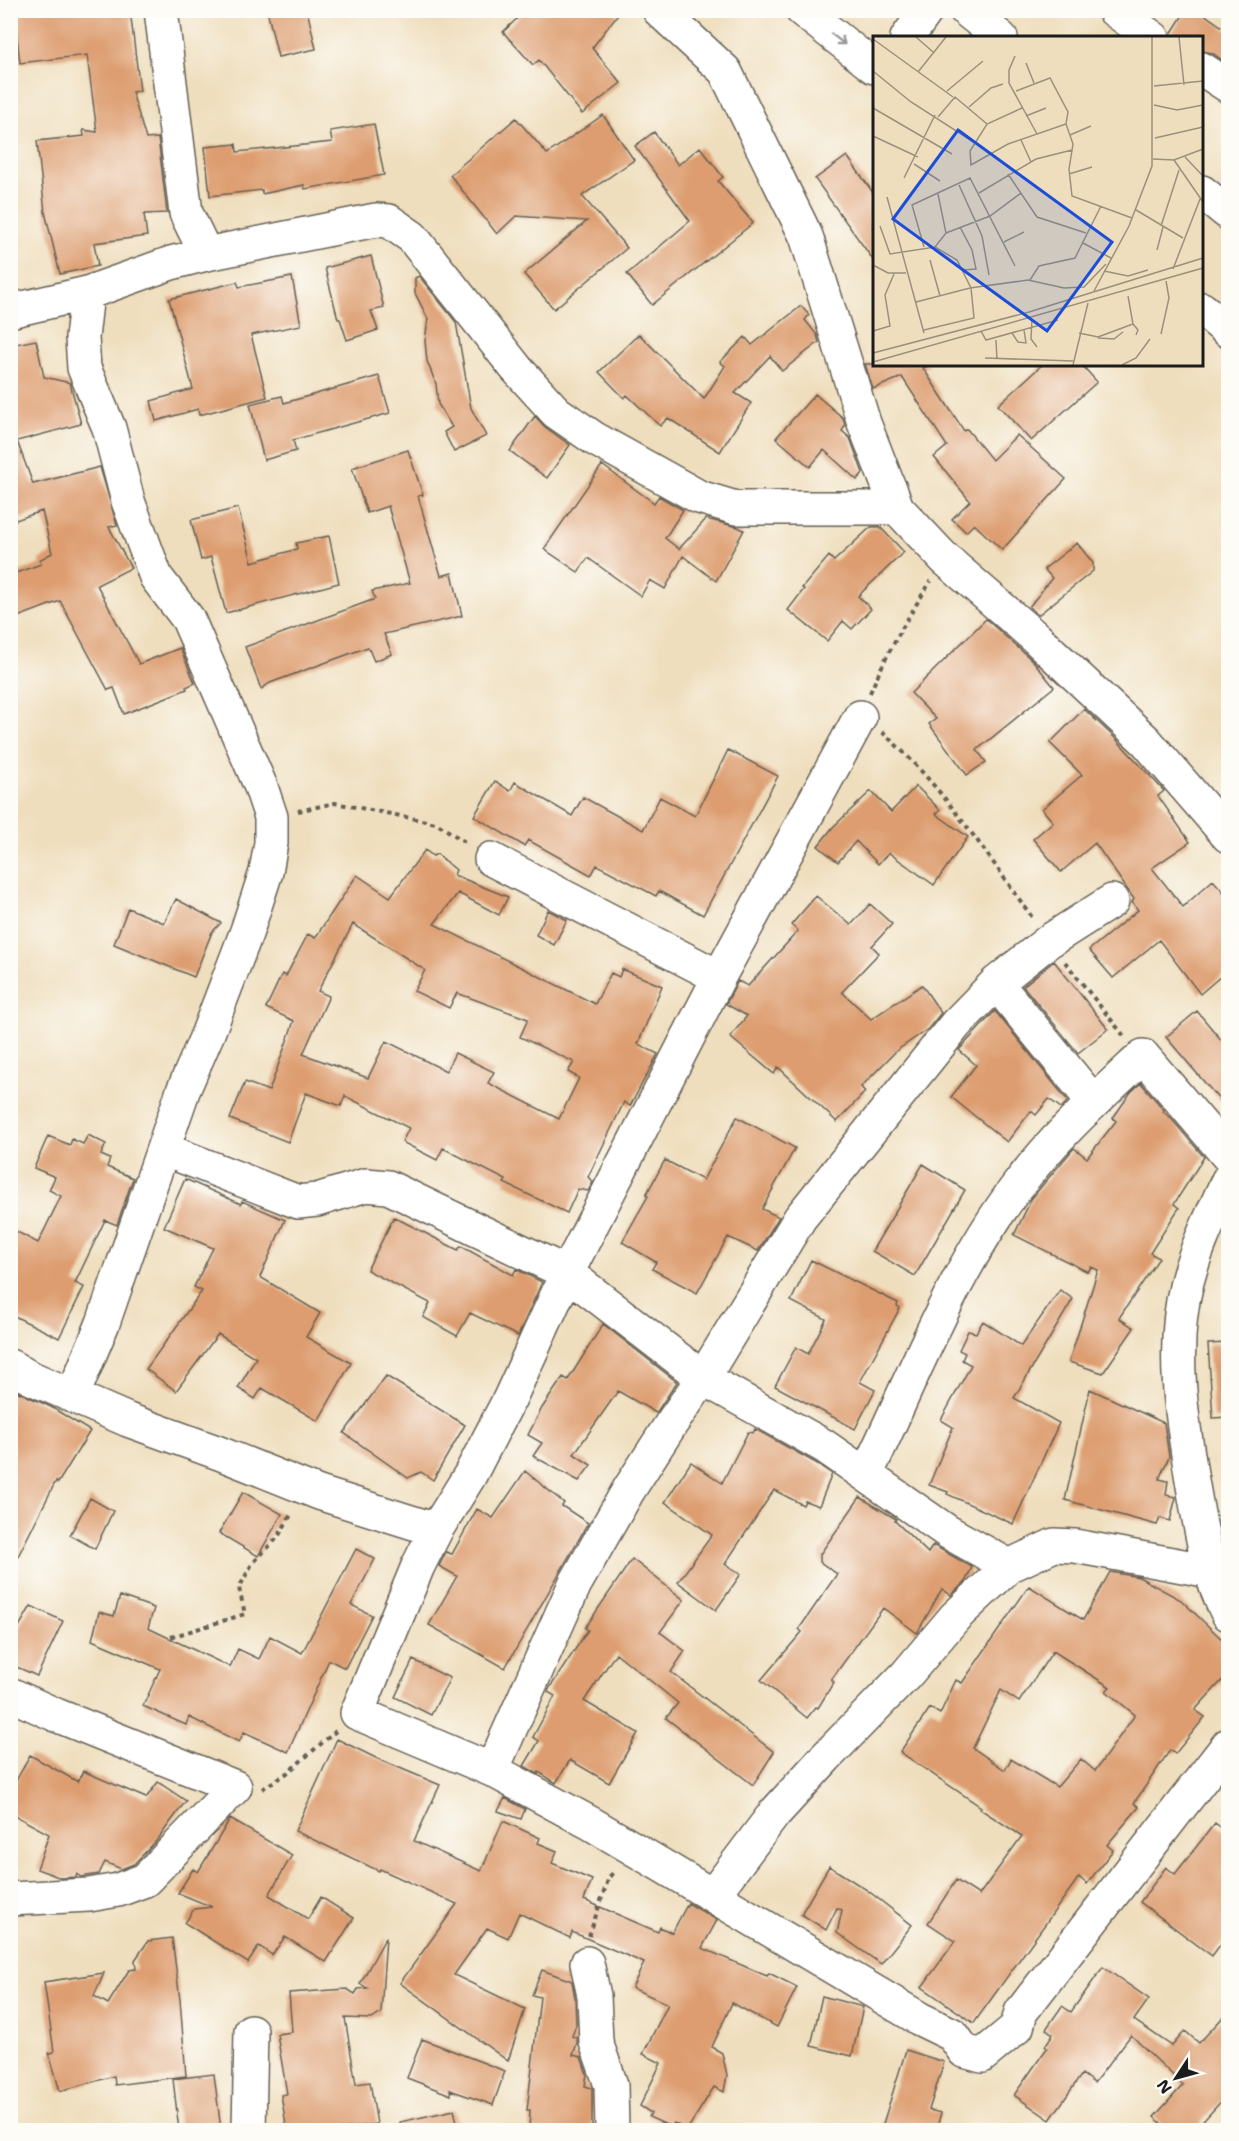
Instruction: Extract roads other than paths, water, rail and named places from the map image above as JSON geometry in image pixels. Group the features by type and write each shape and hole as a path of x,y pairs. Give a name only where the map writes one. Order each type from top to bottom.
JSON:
{"main road":[{"path":"161,10 186,213 206,254"},
{"path":"657,10 690,63 719,93 742,129 767,185 897,508 945,560 1036,638 1146,741 1228,836"},
{"path":"802,10 873,66"},
{"path":"908,36 927,10"},
{"path":"966,10 998,36"},
{"path":"1114,10 1149,36"},
{"path":"1203,70 1228,86"},
{"path":"1203,193 1228,213"},
{"path":"171,263 186,213"},
{"path":"10,311 87,293 171,263 206,254 376,220 389,221 412,237 516,368 556,412 595,439 699,497 736,508 897,508"},
{"path":"73,1395 104,1323 183,1091 247,931 263,882 272,843 271,817 261,787 188,619 156,576 128,501 109,428 84,368 82,338 87,293"},
{"path":"1203,310 1228,331"},
{"path":"860,717 719,977 567,1273 510,1398 470,1475 436,1530 418,1566 357,1713 492,1770 713,1895 920,2019 953,2035 964,2051 982,2056 1017,2027 1021,2012 1228,1745"},
{"path":"491,859 719,977"},
{"path":"492,1770 575,1584 628,1491 703,1378 800,1218 956,1024 996,983 1049,941 1112,900"},
{"path":"996,983 1091,1099"},
{"path":"866,1475 939,1315 996,1216 1047,1150 1077,1118 1143,1056 1228,1156"},
{"path":"163,1149 298,1202 317,1200 366,1185 388,1187 567,1273 703,1378 824,1446 948,1532 1009,1566"},
{"path":"1228,1180 1187,1282 1178,1335 1187,1450 1210,1571 1228,1614"},
{"path":"10,1366 29,1377 128,1420 307,1488 436,1530"},
{"path":"713,1895 774,1814 906,1675 955,1617 1009,1566 1054,1545 1075,1546 1210,1571"},
{"path":"10,1694 56,1715 235,1787 145,1880 118,1890 89,1895 10,1899"},
{"path":"587,1964 594,1996 596,2042 611,2085 612,2130"},
{"path":"249,2130 251,2031"}]}
